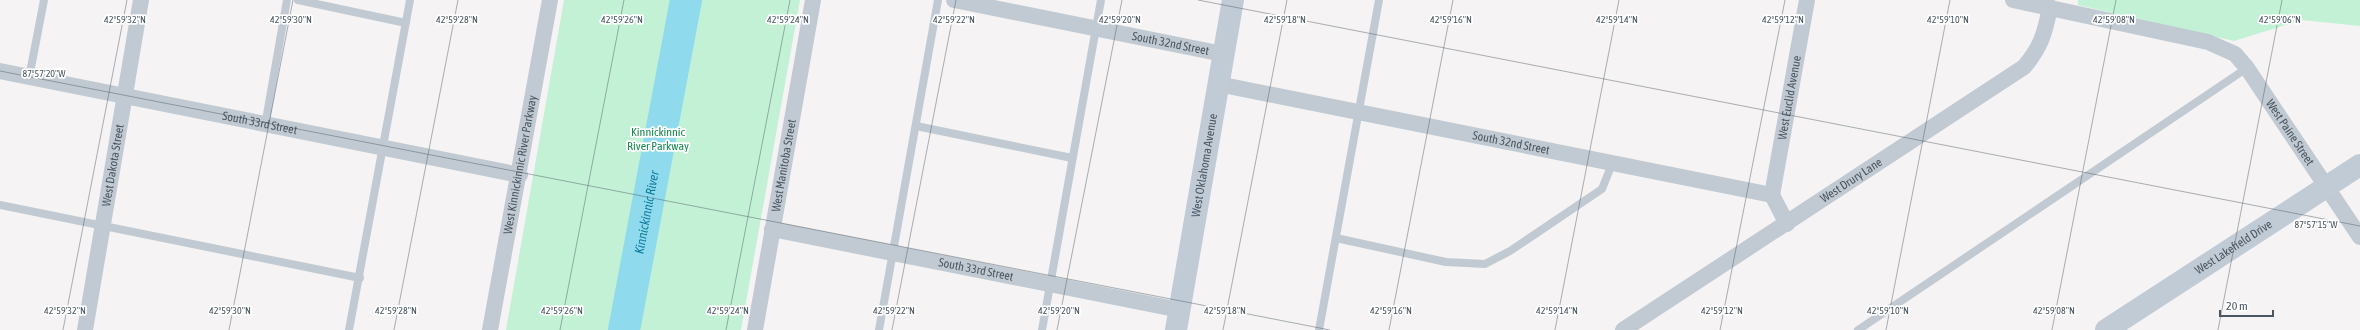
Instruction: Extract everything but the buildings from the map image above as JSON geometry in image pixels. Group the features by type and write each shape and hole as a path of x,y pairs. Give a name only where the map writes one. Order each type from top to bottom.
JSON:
{"main road":[{"name":"West Oklahoma Avenue","path":"1178,320 1233,0"},
{"name":"West Lakefield Drive","path":"2106,330 2326,185 2360,165"}],"street":[{"name":"West Dakota Street","path":"85,330 104,226 141,0"},
{"name":"West Kinnickinnic River Parkway","path":"490,330 520,175 550,0"},
{"name":"West Manitoba Street","path":"754,330 813,0"},
{"name":"South 32nd Street","path":"954,0 1223,54"},
{"name":"West Euclid Avenue","path":"1772,195 1807,0"},
{"name":"West Paine Street","path":"2014,0 2208,42 2235,54 2247,68 2360,237"},
{"name":"West Drury Lane","path":"1622,330 1787,224 2024,67 2036,52 2044,36 2050,7"},
{"name":"South 33rd Street","path":"0,71 265,126 520,175"},
{"name":"South 32nd Street","path":"1218,84 1772,195"},
{"path":"1772,195 1787,224"},
{"name":"South 33rd Street","path":"772,229 1050,285 1178,320"}],"lane":[{"path":"29,78 44,0"},
{"path":"265,126 287,0"},
{"path":"298,0 406,23"},
{"path":"349,330 360,278 410,0"},
{"path":"879,330 894,253 938,0"},
{"path":"1042,330 1101,0"},
{"path":"1319,330 1379,0"},
{"path":"1858,330 2247,68"},
{"path":"916,126 1072,158"},
{"path":"1336,238 1446,262 1485,264 1510,251 1602,189 1612,164"},
{"path":"0,205 360,278"}],"green space":[{"name":"Kinnickinnic River Parkway","path":"564,0 800,0 741,330 506,330"},
{"path":"2078,0 2360,0 2360,26 2302,20 2234,41 2078,5"}],"waterway":[{"name":"Kinnickinnic River","path":"624,330 686,0"}]}
